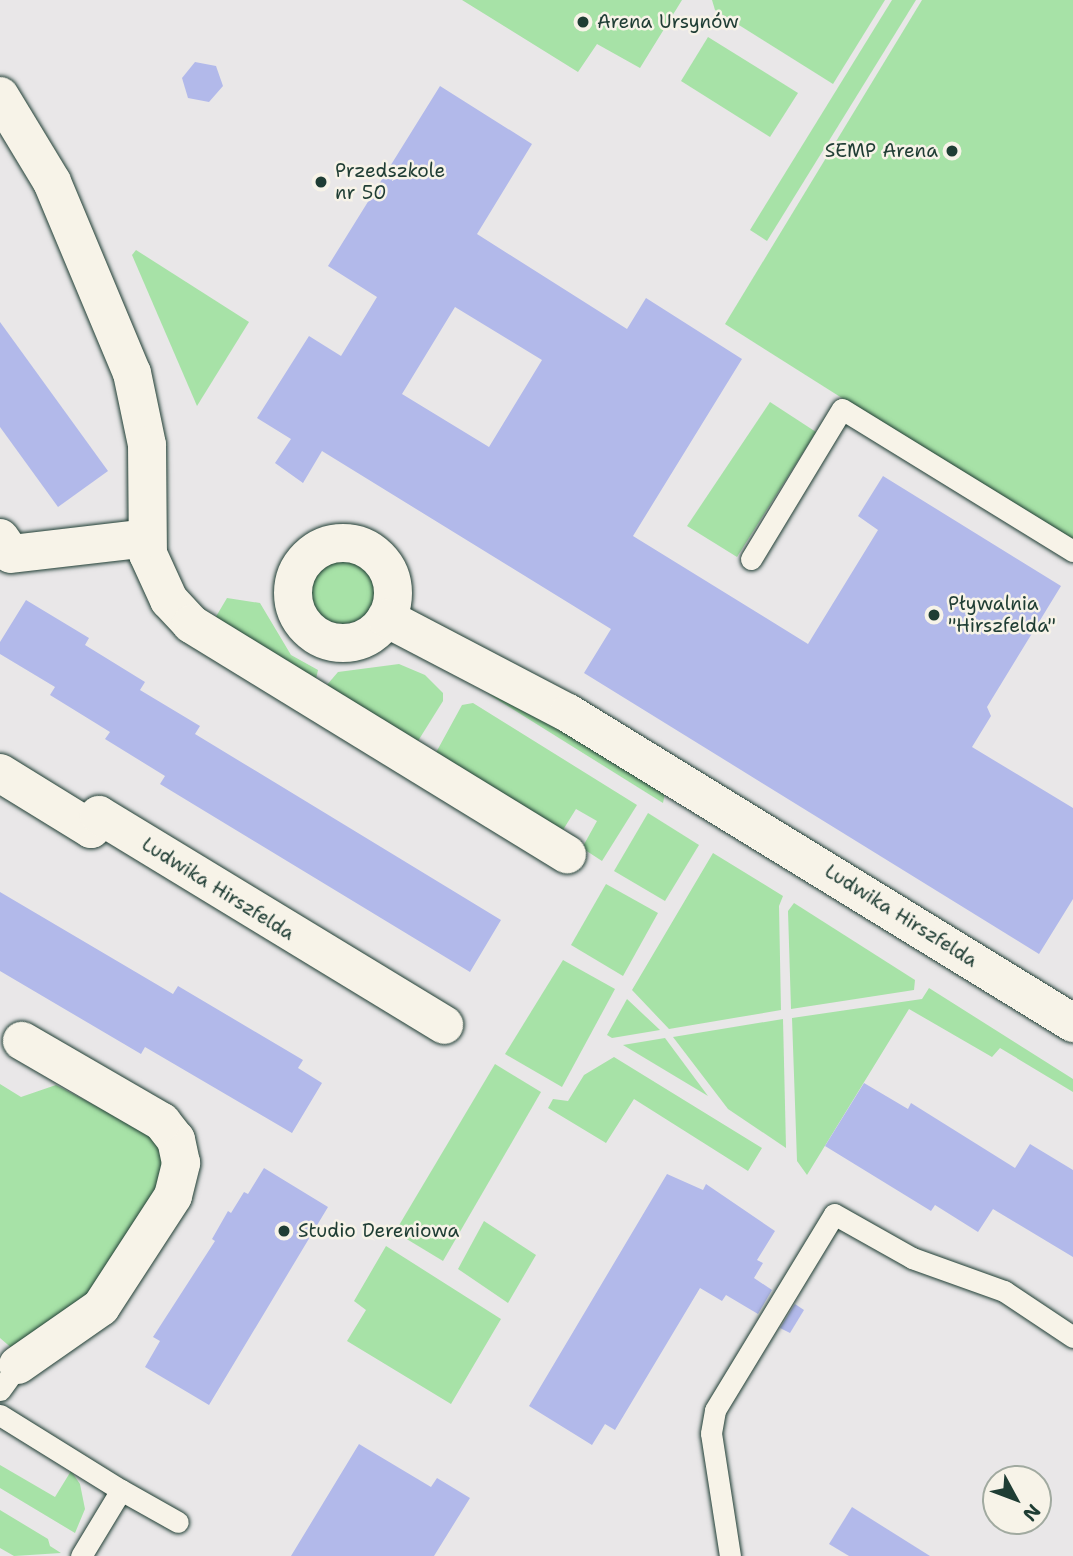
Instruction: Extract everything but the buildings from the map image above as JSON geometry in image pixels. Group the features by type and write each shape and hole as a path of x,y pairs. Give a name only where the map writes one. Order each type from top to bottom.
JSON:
{"street":[{"path":"0,96 52,182 132,373 147,445 148,554 169,600 191,624 567,854"},
{"path":"0,538 11,554 147,538"},
{"name":"Ludwika Hirszfelda","path":"386,618 568,713 1073,1023"},
{"name":"Ludwika Hirszfelda","path":"0,773 91,829 99,815 444,1025"},
{"path":"9,1377 101,1307 173,1196 181,1163 176,1140 162,1122 22,1041"}],"lane":[{"path":"751,559 842,409 1073,551"},
{"path":"730,1556 711,1433 715,1410 834,1214 912,1258 1003,1291 1073,1337"},
{"path":"0,1415 178,1522"},
{"path":"81,1556 121,1490"}],"green space":[{"name":"Arena Ursynów","path":"462,0 682,0 640,68 597,44 578,72"},
{"path":"712,0 885,0 833,84 715,10"},
{"path":"892,0 916,0 767,241 750,230"},
{"name":"SEMP Arena","path":"922,0 1073,0 1073,544 725,324"},
{"path":"708,37 798,93 770,137 681,81"},
{"path":"136,250 249,322 197,406 132,255"},
{"path":"770,402 816,432 737,557 687,526"},
{"path":"337,560 349,560 366,569 373,580 373,604 366,615 349,624 337,624 325,619 316,610 311,598 311,586 316,574 325,565"},
{"path":"227,598 260,603 291,655 318,670 316,679 211,625"},
{"path":"399,664 425,675 443,693 443,701 418,741 326,686 338,672"},
{"path":"487,693 568,729 665,793 663,803"},
{"path":"473,703 637,805 602,861 582,848 597,821 576,809 558,838 433,758 462,705"},
{"path":"648,813 699,845 665,901 614,871"},
{"path":"713,853 783,896 779,906 781,1010 669,1029 632,990"},
{"path":"606,884 658,913 623,976 571,945"},
{"path":"794,903 915,980 914,990 791,1009 788,911"},
{"path":"563,960 615,989 562,1087 505,1054"},
{"path":"929,988 1073,1079 1073,1092 1000,1048 992,1057 909,1009 807,1175 797,1161 792,1018 922,999"},
{"path":"627,999 660,1030 612,1038 607,1035"},
{"path":"783,1019 786,1148 728,1109 673,1037"},
{"path":"665,1038 708,1096 623,1045"},
{"path":"614,1057 762,1148 748,1171 634,1099 606,1143 548,1108 553,1099 568,1101 584,1075"},
{"path":"495,1064 541,1092 443,1261 395,1232"},
{"path":"0,1084 21,1097 56,1085 155,1137 163,1158 163,1183 92,1302 14,1350 0,1338"},
{"path":"484,1221 536,1255 508,1303 458,1269"},
{"path":"386,1246 501,1319 451,1404 347,1341 366,1310 354,1301"},
{"path":"0,1465 55,1497 71,1471 80,1484 85,1509 75,1533 0,1488"},
{"path":"0,1510 48,1539 50,1546 61,1553 14,1556 0,1548"}],"place":[{"name":"Arena Ursynów","path":"583,22"},
{"name":"SEMP Arena","path":"952,151"},
{"name":"Przedszkole nr 50","path":"321,182"},
{"name":"Pływalnia \"Hirszfelda\"","path":"934,615"},
{"name":"Studio Dereniowa","path":"284,1231"}]}
